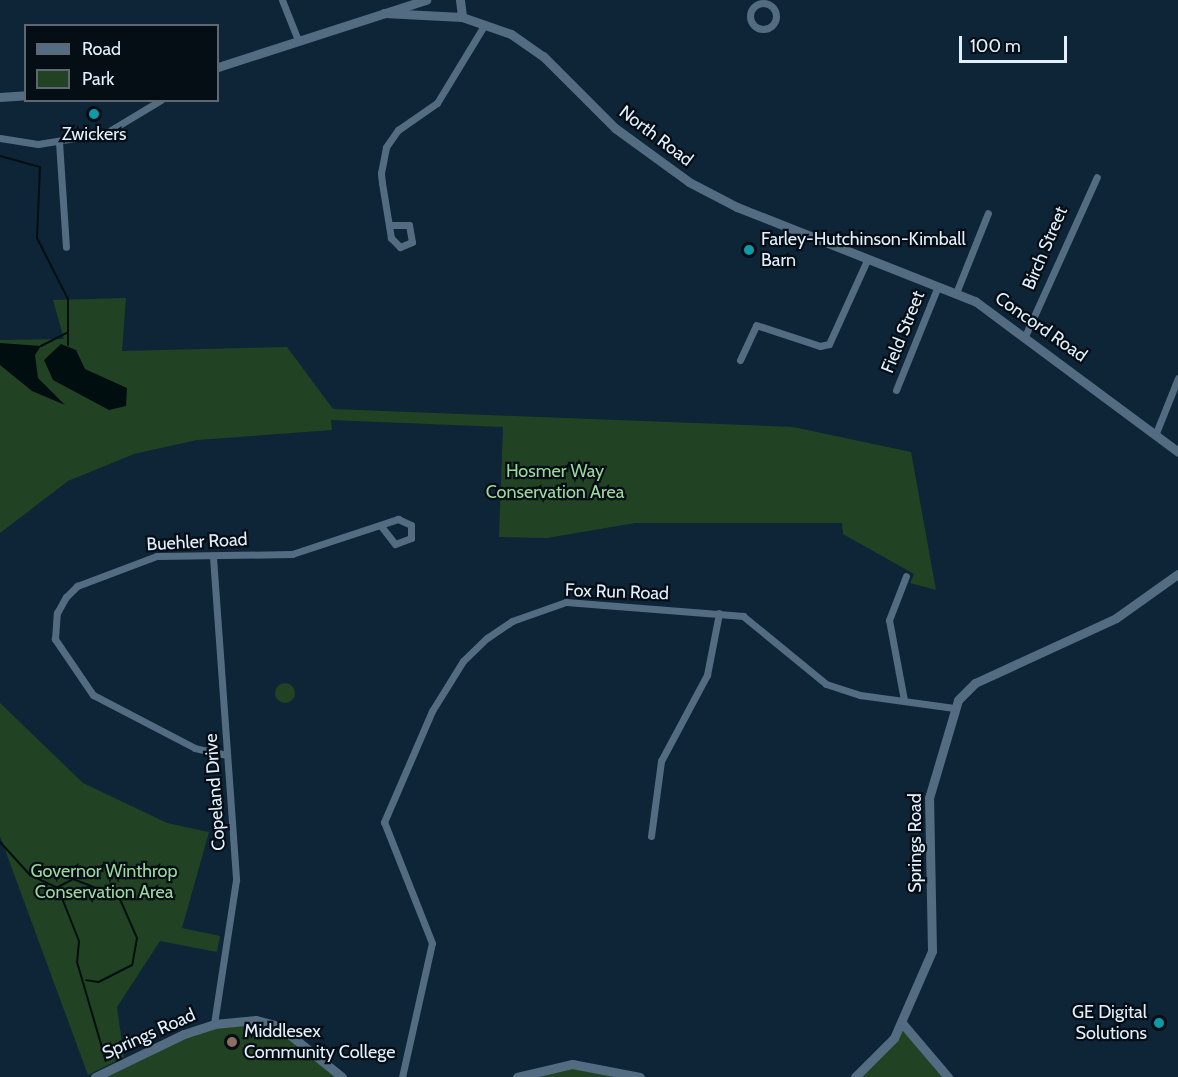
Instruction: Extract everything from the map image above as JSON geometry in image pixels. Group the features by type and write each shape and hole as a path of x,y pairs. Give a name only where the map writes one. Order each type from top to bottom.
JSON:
{"main road":[{"path":"219,67 426,0"},
{"path":"460,0 462,18"},
{"name":"North Road","path":"384,13 462,18 485,24 536,50 615,128 689,182 737,207 868,258"},
{"path":"0,97 24,95"},
{"name":"Concord Road","path":"868,258 956,293 1026,334 1156,432 1178,452"},
{"name":"Springs Road","path":"855,1077 879,1056 902,1023 932,951 929,798 954,708 975,682 1116,618 1178,574"},
{"name":"Springs Road","path":"95,1077 214,1024 256,1020 279,1026 342,1077"},
{"path":"902,1023 948,1077"},
{"path":"517,1077 572,1064 640,1077"}],"street":[{"path":"282,0 298,40"},
{"path":"389,225 381,173 386,147 398,130 436,103 485,24"},
{"path":"0,138 59,142 122,127 158,102"},
{"path":"59,142 66,247"},
{"name":"Birch Street","path":"1026,334 1070,226 1097,177"},
{"path":"956,293 988,213"},
{"path":"740,360 756,325 825,346 868,258"},
{"name":"Field Street","path":"896,390 938,286"},
{"path":"1156,432 1178,378"},
{"name":"Buehler Road","path":"227,755 195,748 105,704 60,652 54,627 66,597 77,586 138,560 292,554 381,526 406,520 411,538 395,544 381,526"},
{"name":"Copeland Drive","path":"213,557 236,880 214,1024"},
{"path":"904,700 889,620 906,576"},
{"name":"Fox Run Road","path":"402,1077 432,943 384,822 432,711 463,661 512,621 566,602 743,616 761,627 826,684 860,695 954,708"},
{"path":"651,836 661,761 707,675 719,613"}],"green space":[{"name":"Hosmer Way Conservation Area","path":"126,298 122,351 287,347 333,409 793,427 911,452 936,590 910,583 914,574 843,534 842,523 635,523 547,538 499,537 503,427 331,420 332,430 197,440 134,454 68,481 0,533 0,340 64,339 53,300"},
{"path":"285,683 292,686 295,693 292,700 285,703 278,700 275,693 278,686"},
{"name":"Governor Winthrop Conservation Area","path":"0,703 83,783 167,823 209,832 182,928 220,936 217,952 160,941 117,1007 124,1057 88,1075 0,836"},
{"name":"Middlesex Community College","path":"223,1022 279,1026 342,1077 95,1077"},
{"path":"902,1023 945,1077 855,1077"},
{"path":"557,1066 639,1077 517,1077"}],"shaded area":[{"path":"0,343 41,346 35,355 38,378 65,405 32,391 0,365"},
{"path":"61,344 76,350 85,369 127,388 126,406 109,410 53,380 44,360"}],"waterway":[{"path":"0,156 40,167 37,238 68,299 68,345"},
{"path":"41,346 68,332"},
{"path":"0,842 30,875 58,888 79,941 77,962 106,1061"},
{"path":"58,887 73,879 119,897 137,938 132,965 98,982 86,980"}],"place":[{"name":"Zwickers","path":"94,114"},
{"name":"Farley-Hutchinson-Kimball Barn","path":"749,250"},
{"name":"GE Digital Solutions","path":"1159,1023"},
{"name":"Middlesex Community College","path":"232,1042"}]}
